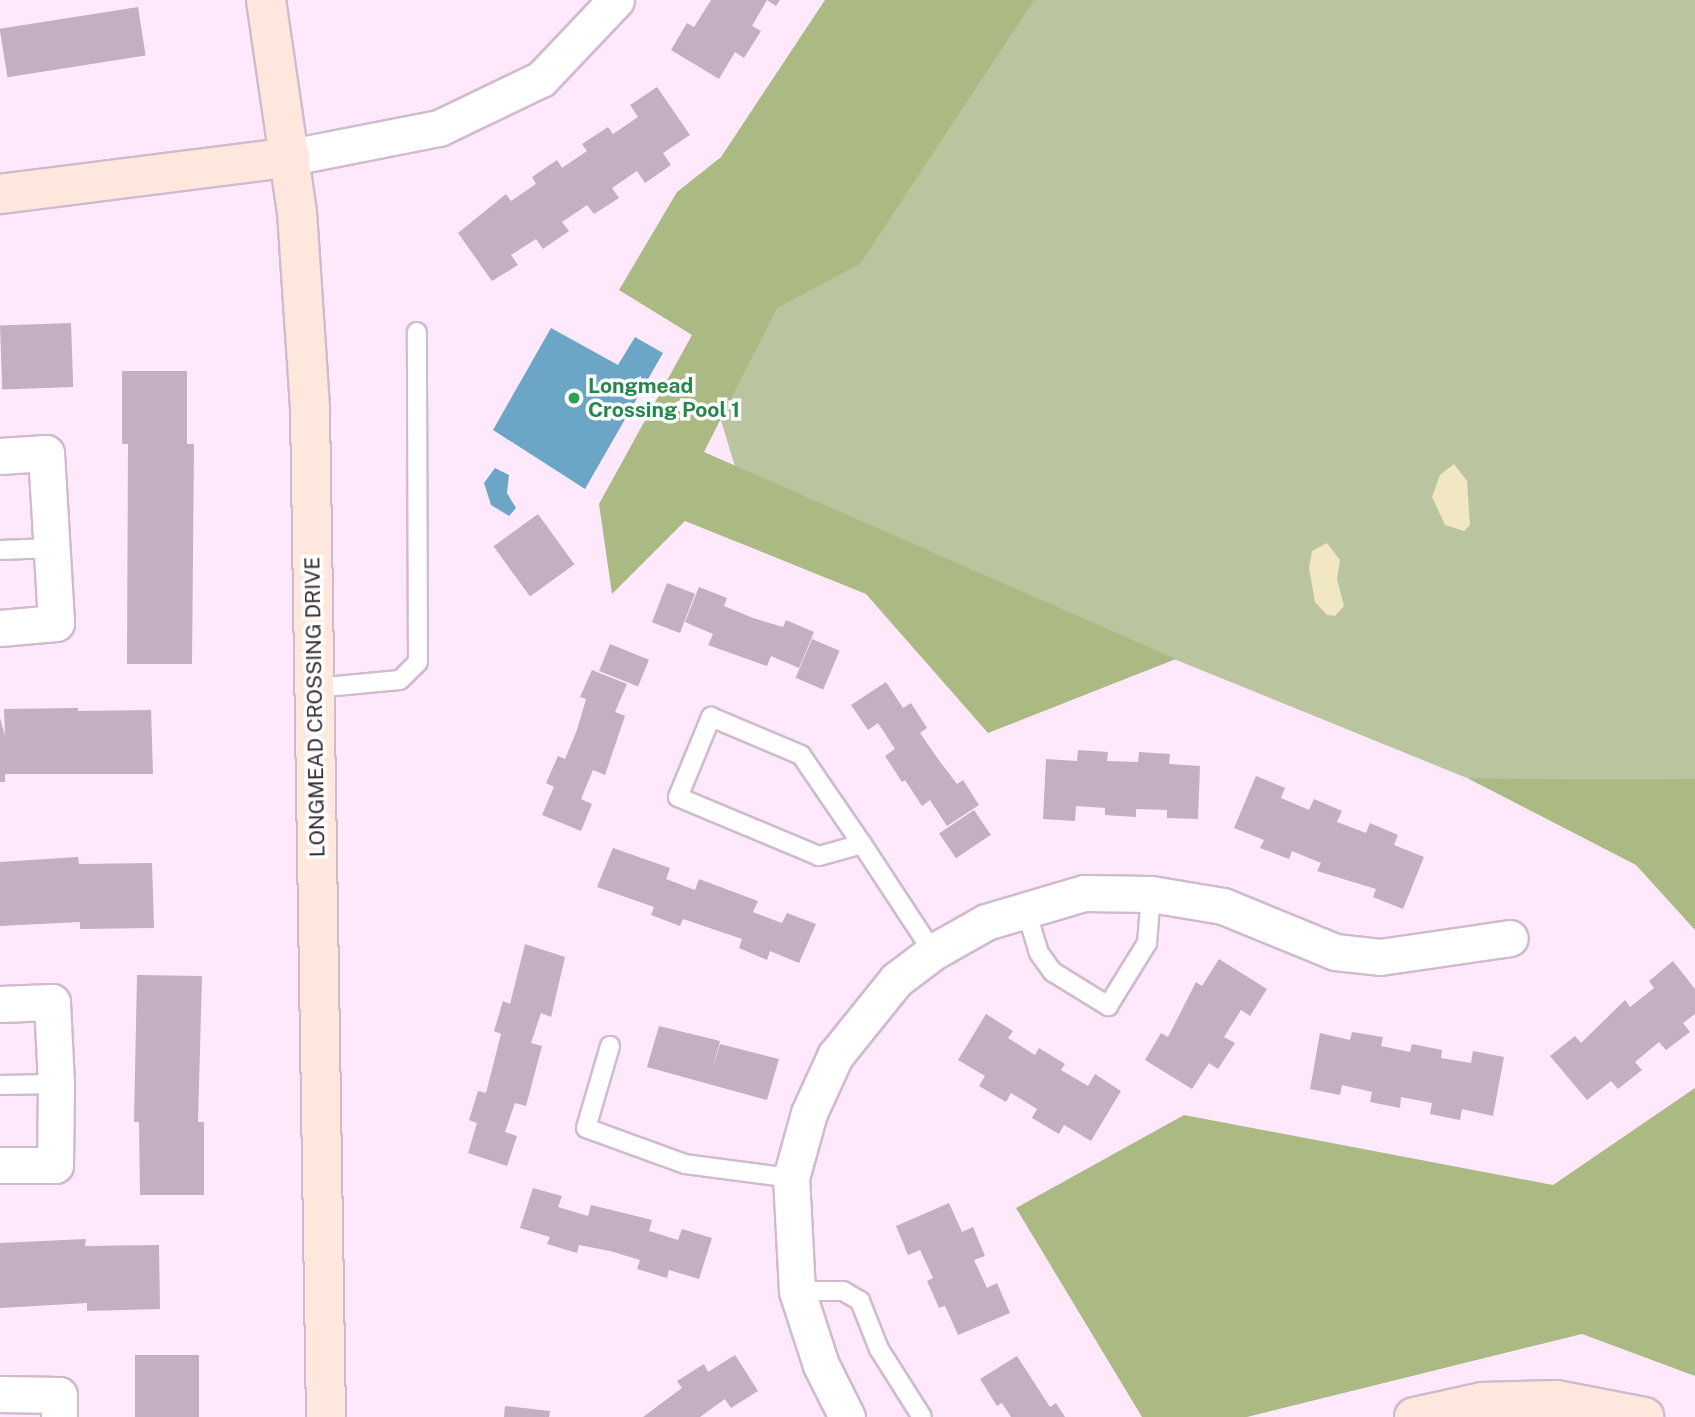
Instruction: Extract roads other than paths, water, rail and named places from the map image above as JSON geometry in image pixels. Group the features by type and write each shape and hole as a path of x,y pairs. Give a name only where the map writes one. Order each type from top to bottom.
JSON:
{"street":[{"name":"LONGMEAD CROSSING DRIVE","path":"266,0 291,157 310,410 326,1417"},
{"path":"0,194 291,157 439,128 541,79 616,0"},
{"path":"0,456 46,453 57,623 0,628"},
{"path":"847,1417 821,1365 797,1291 791,1178 809,1113 835,1056 896,980 933,952 986,922 1025,907 1084,893 1151,894 1223,906 1346,953 1380,957 1510,938"},
{"path":"0,1004 52,1002 56,1084 55,1165 0,1165"},
{"path":"0,1394 59,1395 59,1417"},
{"path":"1414,1417 1482,1402 1556,1400 1644,1417"}],"lane":[{"path":"315,688 400,680 418,662 417,332"},
{"path":"0,550 52,548"},
{"path":"862,844 819,856 678,797 711,717 802,755 862,844 933,952"},
{"path":"1025,907 1039,953 1053,972 1108,1006 1147,943 1151,894"},
{"path":"610,1046 586,1128 685,1164 791,1178"},
{"path":"0,1085 56,1084"},
{"path":"797,1291 843,1291 860,1301 879,1349 922,1417"}],"water":[{"name":"Longmead Crossing Pool 1","path":"551,328 618,365 635,337 663,353 585,489 493,430"},
{"path":"495,468 509,475 507,493 516,508 509,516 491,505 484,483"}],"place":[{"name":"Longmead Crossing Pool 1","path":"574,398"}]}
